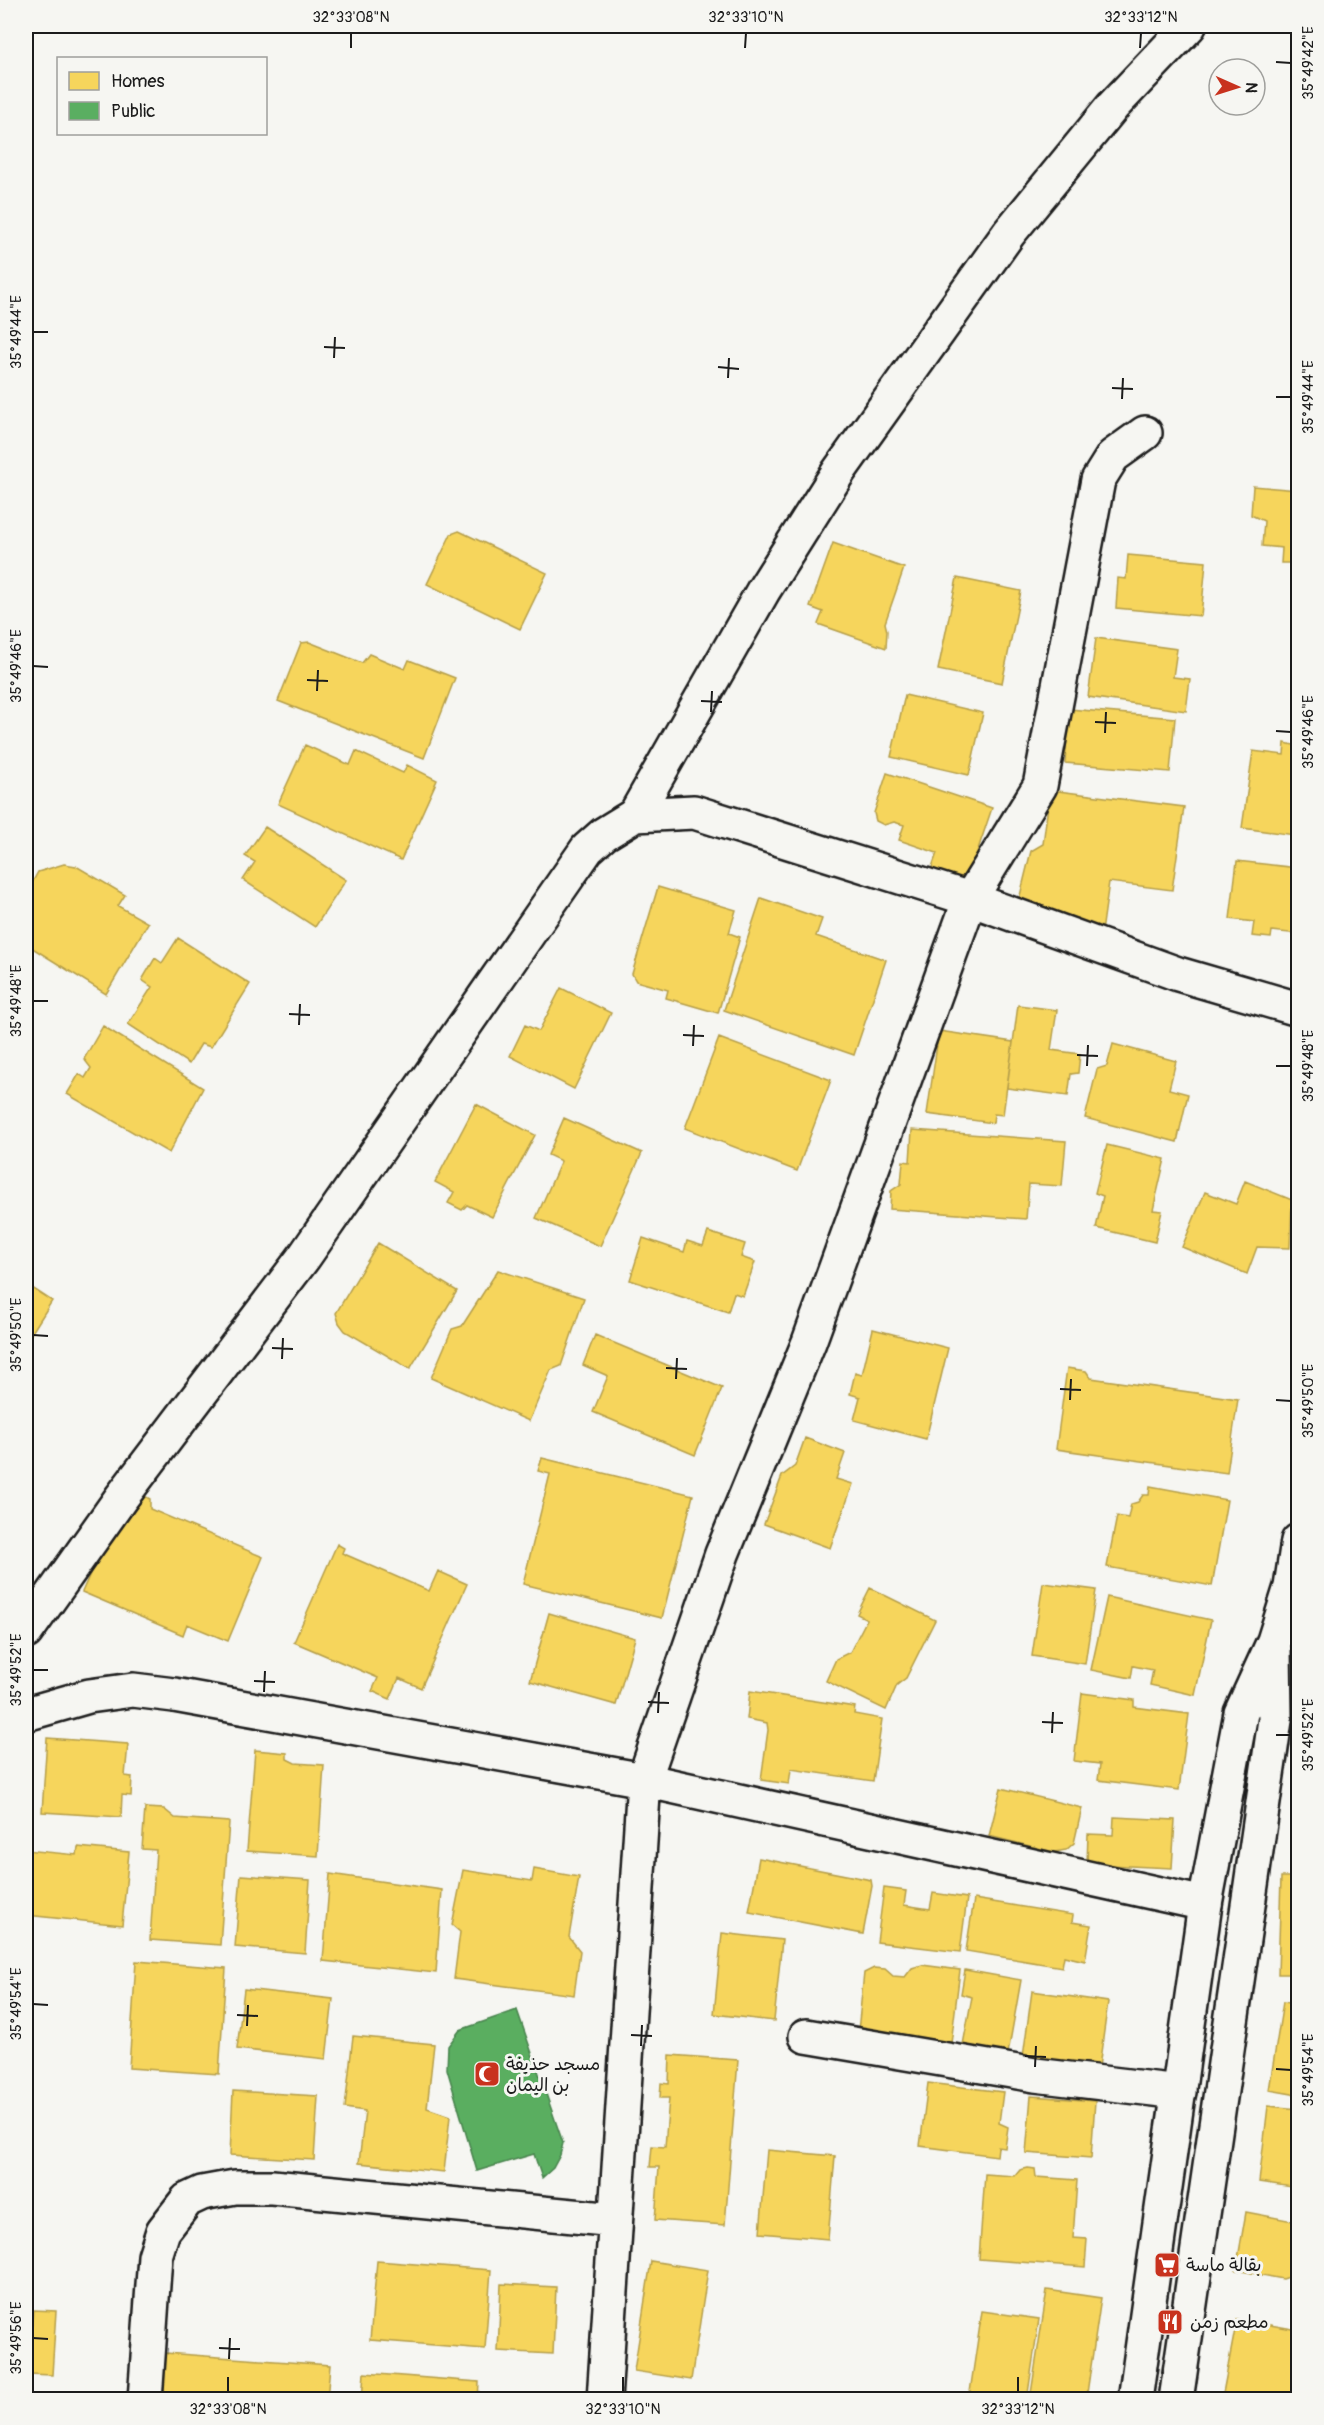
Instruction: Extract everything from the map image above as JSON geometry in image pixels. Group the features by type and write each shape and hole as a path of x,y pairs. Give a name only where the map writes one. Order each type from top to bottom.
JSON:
{"street":[{"path":"635,815 763,591 839,471 1016,225 1113,106 1189,26"},
{"path":"604,2400 644,1780 722,1554 809,1342 970,898 1040,786 1098,480 1113,456 1145,433"},
{"path":"26,1632 121,1498 304,1257 587,849 604,834 635,815 693,812 970,898 1178,974 1299,1009"},
{"path":"1135,2400 1205,1904 1241,1713 1274,1641 1295,1587 1299,1541"},
{"path":"1176,2400 1275,1720 1274,1641"},
{"path":"26,1714 89,1696 133,1690 174,1695 644,1780 1205,1904 1246,1911"},
{"path":"806,2036 1035,2075 1179,2092"},
{"path":"145,2400 155,2256 163,2231 175,2213 187,2200 202,2193 235,2187 272,2187 615,2220"}],"building: Homes":[{"path":"1253,486 1298,490 1298,587 1293,584 1296,563 1281,563 1282,548 1262,546 1264,521 1251,515"},
{"path":"459,531 547,573 520,629 427,584 451,534"},
{"path":"833,543 904,568 885,623 886,648 818,624 823,612 810,607"},
{"path":"1128,555 1206,562 1201,616 1116,608 1118,578 1126,579"},
{"path":"957,578 1021,591 1002,683 938,670"},
{"path":"1096,638 1177,649 1173,677 1190,679 1186,711 1088,697"},
{"path":"309,642 362,663 369,654 405,669 409,660 455,678 424,758 278,701 301,643"},
{"path":"905,695 983,713 969,775 891,757"},
{"path":"1069,709 1175,718 1170,772 1065,763"},
{"path":"1285,743 1298,746 1298,817 1295,835 1242,828 1253,751 1284,755"},
{"path":"305,745 350,765 356,751 403,773 407,765 437,780 401,860 278,804"},
{"path":"887,773 992,808 967,882 931,870 937,853 899,840 904,825 894,822 884,825 876,821 874,813"},
{"path":"1050,790 1184,807 1172,890 1109,882 1102,932 1016,912 1031,851 1043,844"},
{"path":"265,827 346,880 315,927 243,880 255,862 245,856"},
{"path":"1237,861 1298,868 1298,934 1272,931 1271,938 1252,936 1254,922 1230,919"},
{"path":"64,864 76,866 125,895 118,906 148,923 106,994 26,944 26,894 38,872"},
{"path":"658,887 736,910 729,933 740,937 718,1013 666,998 668,990 636,981 632,974"},
{"path":"761,898 822,919 816,936 886,960 854,1055 724,1010"},
{"path":"178,938 250,984 211,1047 201,1044 189,1064 128,1024 152,987 142,980 155,958 162,963"},
{"path":"561,988 611,1013 574,1089 510,1056 525,1025 539,1031"},
{"path":"1018,1005 1057,1010 1051,1050 1080,1054 1078,1073 1071,1074 1068,1096 1007,1088"},
{"path":"103,1026 203,1088 169,1153 67,1094 79,1074 85,1078 91,1068 84,1059"},
{"path":"939,1031 1013,1042 1003,1115 994,1114 993,1123 927,1114"},
{"path":"719,1038 831,1080 797,1171 685,1128"},
{"path":"1113,1044 1176,1061 1169,1089 1188,1094 1177,1142 1085,1118 1097,1069 1107,1066"},
{"path":"476,1104 535,1135 492,1217 467,1205 462,1210 448,1203 454,1192 435,1182"},
{"path":"564,1118 642,1153 600,1246 536,1218 561,1161 548,1155"},
{"path":"912,1130 1066,1141 1062,1186 1029,1184 1026,1219 890,1209 891,1191 901,1184 903,1161 910,1162"},
{"path":"1107,1145 1165,1159 1153,1210 1162,1211 1155,1242 1096,1228 1103,1196 1095,1193"},
{"path":"1245,1181 1292,1200 1290,1248 1257,1247 1247,1274 1182,1247 1205,1192 1236,1204"},
{"path":"708,1232 745,1244 741,1257 755,1262 743,1296 734,1293 728,1312 630,1280 643,1238 684,1252 687,1241 703,1246"},
{"path":"378,1243 457,1291 410,1369 345,1331 336,1313"},
{"path":"498,1270 584,1298 561,1366 551,1370 529,1421 431,1378 452,1329 462,1326"},
{"path":"26,1284 52,1301 26,1342"},
{"path":"873,1329 948,1348 926,1439 854,1420 860,1397 850,1394 855,1373 862,1375"},
{"path":"595,1335 722,1388 695,1455 593,1412 608,1376 583,1365"},
{"path":"1067,1368 1086,1371 1091,1378 1238,1399 1227,1473 1056,1449"},
{"path":"805,1438 845,1453 836,1479 853,1484 830,1548 764,1524 782,1476 795,1466"},
{"path":"542,1458 693,1495 662,1618 523,1584 550,1474 538,1471"},
{"path":"1150,1486 1227,1500 1212,1586 1107,1567 1117,1516 1128,1518 1131,1504 1138,1502 1143,1495 1149,1495"},
{"path":"135,1491 150,1499 150,1509 263,1557 228,1641 187,1624 183,1635 82,1592 96,1560 101,1557"},
{"path":"337,1544 344,1548 342,1553 429,1591 438,1571 467,1584 421,1688 399,1678 390,1699 372,1691 378,1678 294,1642"},
{"path":"1043,1583 1096,1590 1085,1664 1032,1656"},
{"path":"870,1588 935,1620 906,1678 897,1685 886,1710 826,1681 836,1659 850,1652 867,1619 857,1614"},
{"path":"1107,1597 1211,1620 1195,1695 1150,1685 1153,1670 1133,1666 1131,1678 1091,1670"},
{"path":"549,1613 635,1638 616,1705 530,1681"},
{"path":"750,1691 855,1707 854,1714 882,1719 873,1781 791,1769 789,1784 761,1780 768,1730 767,1723 747,1719"},
{"path":"1082,1693 1134,1700 1134,1707 1189,1714 1179,1790 1098,1780 1100,1764 1074,1761"},
{"path":"47,1738 128,1744 125,1776 132,1777 131,1796 122,1795 121,1817 42,1812"},
{"path":"255,1750 287,1753 287,1759 295,1763 324,1765 318,1856 247,1851"},
{"path":"1001,1788 1082,1808 1074,1843 1066,1850 1054,1852 989,1836"},
{"path":"145,1808 164,1809 175,1818 229,1822 220,1945 150,1940 156,1850 142,1849"},
{"path":"1295,1808 1298,1808 1298,1866 1294,1866"},
{"path":"1114,1817 1175,1820 1172,1868 1087,1864 1088,1834 1113,1835"},
{"path":"78,1847 129,1852 122,1925 26,1915 26,1850 77,1855"},
{"path":"759,1858 871,1880 872,1886 863,1934 749,1912"},
{"path":"534,1869 579,1877 569,1937 580,1951 574,1995 454,1979 460,1932 452,1925 463,1870 532,1881"},
{"path":"330,1874 442,1890 436,1973 323,1961"},
{"path":"241,1875 310,1880 305,1953 235,1947"},
{"path":"1281,1877 1298,1877 1298,1974 1278,1974"},
{"path":"884,1888 906,1891 904,1905 930,1909 933,1893 967,1898 960,1952 877,1942"},
{"path":"974,1899 1073,1915 1072,1922 1091,1925 1085,1961 1064,1956 1062,1967 966,1951"},
{"path":"722,1933 782,1940 774,2021 714,2014"},
{"path":"136,1961 226,1968 219,2074 129,2068"},
{"path":"922,1965 960,1970 950,2052 857,2041 864,1973 874,1968 885,1969 893,1976 905,1977 912,1968"},
{"path":"965,1970 1021,1980 1007,2059 962,2050 972,1997 961,1994"},
{"path":"244,1989 333,1999 326,2059 237,2049"},
{"path":"1032,1991 1108,2002 1099,2067 1023,2057"},
{"path":"1283,2002 1298,2004 1298,2095 1269,2090"},
{"path":"353,2036 434,2044 427,2108 450,2116 444,2172 359,2163 365,2111 345,2108"},
{"path":"670,2055 738,2060 725,2225 655,2220 659,2167 650,2167 652,2146 665,2147 669,2098 660,2098 661,2083 669,2084"},
{"path":"928,2083 1003,2092 999,2123 1008,2127 1005,2148 998,2147 997,2156 920,2146"},
{"path":"233,2091 318,2096 314,2160 230,2155"},
{"path":"1031,2096 1095,2101 1091,2158 1026,2153"},
{"path":"1268,2106 1298,2109 1298,2188 1259,2182"},
{"path":"767,2150 835,2156 828,2239 760,2233"},
{"path":"1035,2169 1036,2177 1077,2180 1073,2238 1087,2239 1085,2267 979,2259 985,2174 1015,2176 1020,2170"},
{"path":"1246,2212 1298,2222 1298,2274 1283,2279 1236,2270"},
{"path":"377,2261 491,2270 485,2349 370,2340"},
{"path":"651,2261 708,2270 691,2380 634,2371"},
{"path":"501,2284 556,2287 553,2354 498,2351"},
{"path":"1047,2290 1101,2298 1086,2400 1030,2400"},
{"path":"33,2310 56,2311 52,2375 28,2374"},
{"path":"982,2311 1039,2319 1027,2400 969,2399"},
{"path":"1237,2319 1298,2330 1298,2400 1256,2400 1223,2393"},
{"path":"165,2353 330,2365 327,2400 161,2400"},
{"path":"364,2373 479,2382 478,2400 362,2400"}],"building: Public":[{"path":"517,2010 563,2143 553,2168 542,2178 534,2154 477,2171 447,2069 448,2046 460,2030"}],"place":[{"name":"مسجد حذيفة بن اليمان","path":"487,2074"},
{"name":"بقالة ماسة","path":"1167,2265"},
{"name":"مطعم زمن","path":"1170,2322"}]}
